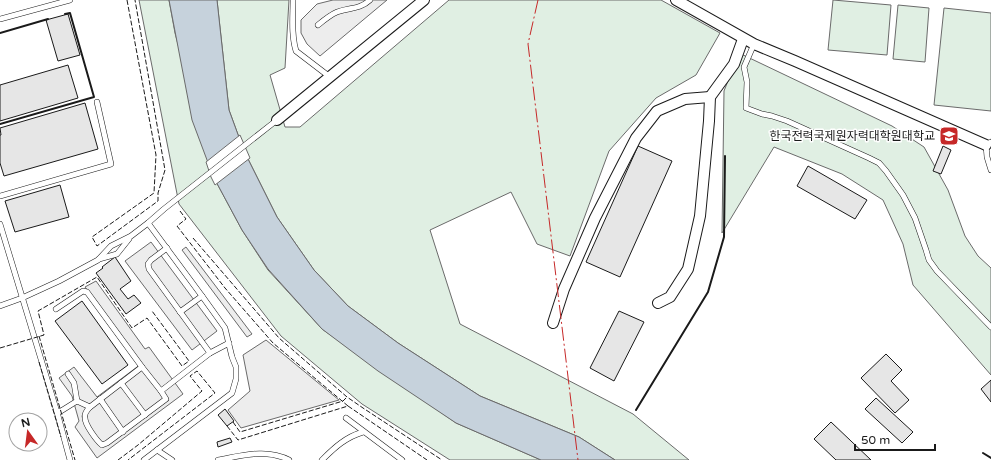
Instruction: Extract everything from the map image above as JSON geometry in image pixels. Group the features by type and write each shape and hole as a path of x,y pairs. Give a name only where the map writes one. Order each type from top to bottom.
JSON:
{"street":[{"path":"277,120 424,0"},
{"path":"676,0 743,39 988,144"},
{"path":"658,303 670,297 688,269 700,216 710,97 734,64 743,39"},
{"path":"553,323 564,289 595,218 636,138 657,111 684,99 710,97"}],"lane":[{"path":"0,19 70,0"},
{"path":"293,0 293,29 296,50 330,77"},
{"path":"318,25 328,16 336,12 359,7 370,0"},
{"path":"754,44 744,67 747,82 746,108 787,121 879,163 903,194 915,218 929,260 937,271 991,327"},
{"path":"0,196 111,164 97,102"},
{"path":"98,260 111,246 131,236 277,120"},
{"path":"988,144 987,157 991,170"},
{"path":"144,460 232,393 236,379 236,367 226,328 148,223"},
{"path":"0,224 70,460"},
{"path":"0,306 22,298 59,281 98,260 117,254 131,236"},
{"path":"167,248 151,260 148,264 149,269 210,353"},
{"path":"56,309 83,291 87,292 166,399 123,432 107,443 102,444 88,427 84,418 86,412 90,407 142,367"},
{"path":"180,312 202,296"},
{"path":"161,391 210,353 229,343"},
{"path":"68,374 74,383 78,401"},
{"path":"121,383 145,415"},
{"path":"100,399 123,432"},
{"path":"57,412 78,401"},
{"path":"78,401 90,407"},
{"path":"346,418 402,460"},
{"path":"322,460 333,449 352,435 363,432"},
{"path":"157,450 172,460"},
{"path":"218,460 260,453 273,454 288,460"}],"green space":[{"path":"139,0 169,0 175,33 213,176 242,230 268,270 322,329 456,423 541,460 450,460 362,404 281,336 179,204"},
{"path":"217,0 289,0 285,68 270,75 285,127 300,127 449,0 661,0 720,33 696,75 656,98 609,151 570,256 537,244 511,192 430,230 460,324 633,414 689,460 615,460 579,437 480,396 398,343 348,306 314,270 277,217 244,151 229,110"},
{"path":"833,0 891,5 887,55 828,50"},
{"path":"898,5 929,8 925,62 893,59"},
{"path":"944,8 991,13 991,111 934,105"},
{"path":"739,53 892,126 924,147 948,190 965,236 978,256 991,268 991,375 913,285 903,244 883,200 842,174 774,147 722,233 724,91"}],"shaded area":[{"path":"169,0 217,0 229,110 244,151 277,217 314,270 348,306 398,343 480,396 579,437 615,460 541,460 456,423 378,371 322,329 268,269 242,230 213,176 192,120"},
{"path":"333,0 387,0 320,56 307,44 301,33 301,20 317,4"},
{"path":"151,242 217,331 192,350 125,261"},
{"path":"186,247 252,334 247,337 182,250"},
{"path":"96,281 145,349 149,347 183,394 97,458 75,427 79,421 72,396 59,378 74,367 97,397 141,364 85,287"},
{"path":"266,340 339,400 241,428 228,410 250,391 243,355"}],"pier":[{"path":"240,135 250,158 215,185 206,162"}],"building":[{"path":"68,14 80,55 58,61 46,20"},
{"path":"68,65 78,98 0,121 0,85"},
{"path":"85,103 98,149 4,176 0,163 0,128"},
{"path":"638,146 672,161 620,277 586,262"},
{"path":"943,146 951,150 941,174 933,171"},
{"path":"808,166 867,200 855,219 797,186"},
{"path":"60,185 69,217 15,232 5,201"},
{"path":"115,257 131,281 120,289 128,299 134,295 141,303 126,314 96,273"},
{"path":"82,301 128,365 102,384 55,321"},
{"path":"619,311 644,322 614,381 590,368"},
{"path":"886,354 902,370 891,381 909,400 895,413 861,378"},
{"path":"991,380 991,402 981,389"},
{"path":"876,398 913,432 902,443 865,409"},
{"path":"225,409 234,421 227,426 218,415"},
{"path":"831,422 871,460 836,460 814,439"},
{"path":"230,438 232,442 218,447 217,442"}],"fence":[{"path":"127,0 156,155 154,193 92,237 97,246 158,201 158,193 165,170 135,0"},
{"path":"180,211 186,219 177,226 225,288 273,343 348,406"},
{"path":"193,238 279,338 347,397 442,460"},
{"path":"0,348 44,335 38,311 97,277 132,328 147,318 182,366 189,361 152,311"},
{"path":"39,336 75,460"},
{"path":"39,362 61,437"},
{"path":"118,460 202,391 190,376 197,371 215,393 128,460"},
{"path":"233,422 240,432 343,401 347,397"},
{"path":"227,426 238,440 348,406 427,460"}],"wall":[{"path":"0,124 94,97 70,13 65,14"},
{"path":"0,33 48,19"},
{"path":"636,410 708,292 724,237 725,156"},
{"path":"983,453 991,458"}],"power":[{"path":"538,0 528,44 578,460"}],"place":[{"name":"한국전력국제원자력대학원대학교","path":"949,136"}]}
